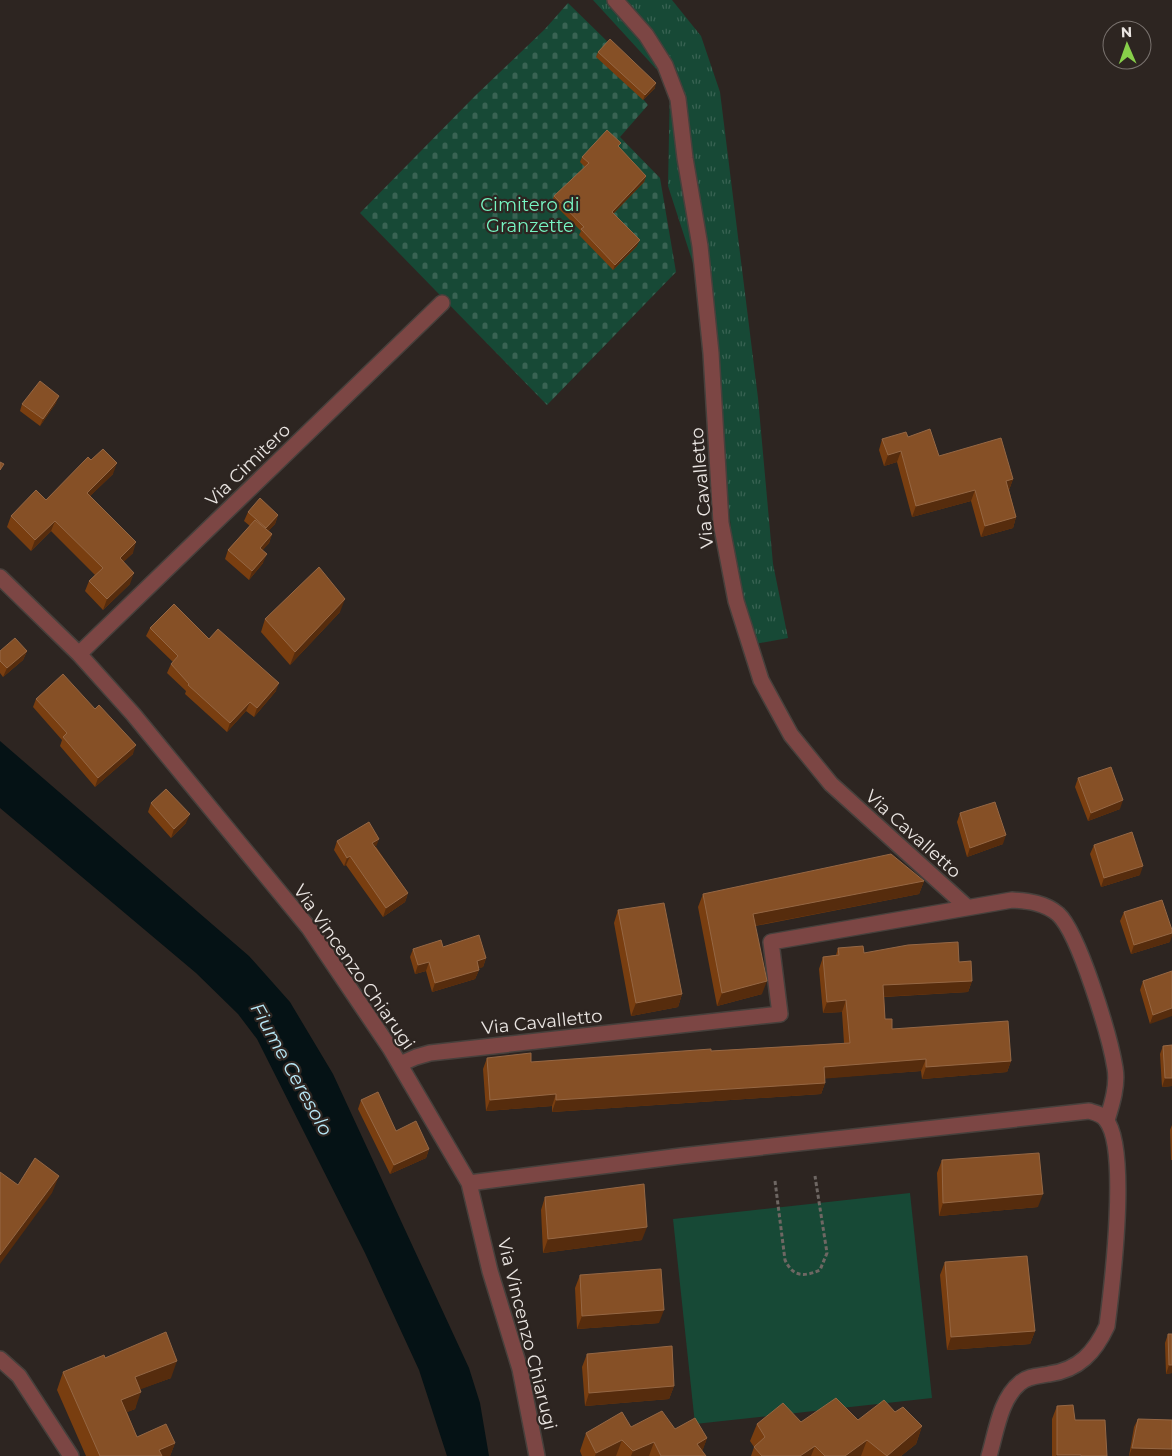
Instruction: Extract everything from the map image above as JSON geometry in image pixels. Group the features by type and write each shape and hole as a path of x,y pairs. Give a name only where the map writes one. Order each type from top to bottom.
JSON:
{"street":[{"name":"Via Cavalletto","path":"615,0 646,35 656,50 665,65 678,99 685,158 700,246 711,353 721,523 736,601 761,680 791,735 831,784 966,908"},
{"name":"Via Cimitero","path":"80,654 442,303"},
{"name":"Via Vincenzo Chiarugi","path":"0,577 80,654 139,721 309,928 400,1064 470,1183 490,1271 520,1369 537,1456"},
{"name":"Via Cavalletto","path":"400,1064 430,1053 780,1014 771,942 1012,900 1033,902 1058,914 1070,927 1087,971 1115,1069 1113,1100 1107,1120"},
{"path":"470,1183 681,1156 1089,1111 1100,1114 1107,1120 1113,1132 1118,1194 1107,1326 1098,1345 1077,1365 1065,1371 1033,1376 1020,1382 1011,1392 1004,1407 990,1456"},
{"path":"0,1359 19,1376 71,1456"}],"path":[{"path":"775,1181 785,1260 789,1269 799,1275 808,1275 820,1270 827,1253 815,1176"}],"green space":[{"path":"593,0 672,0 701,36 720,92 758,398 773,564 788,638 755,644 735,576 723,439 703,294 668,186 670,84"},
{"name":"Cimitero di Granzette","path":"568,3 655,88 643,99 648,105 620,137 660,178 676,272 547,405 360,213 475,96 545,29"},
{"path":"910,1193 932,1398 695,1424 673,1219"}],"water":[{"name":"Fiume Ceresolo","path":"0,741 249,956 290,1002 333,1074 469,1368 480,1403 489,1456 447,1456 419,1370 365,1253 257,1039 238,1014 196,973 0,808"}],"building":[{"path":"610,39 656,83 645,95 598,52"},
{"path":"607,130 621,143 618,146 646,176 612,212 640,240 615,265 581,229 584,227 554,196 589,163 582,157"},
{"path":"40,381 59,396 43,419 22,404"},
{"path":"930,429 939,456 1001,438 1013,479 1006,481 1016,517 985,526 975,490 916,506 901,451 888,455 882,439 906,432 908,437"},
{"path":"103,449 117,463 87,493 136,542 120,558 134,573 107,599 89,581 103,568 55,521 35,540 11,516 36,490 46,500 88,457 91,460"},
{"path":"0,462 4,464 0,470"},
{"path":"260,498 278,515 266,528 248,512"},
{"path":"255,520 272,534 260,548 267,554 252,571 228,550"},
{"path":"319,567 345,599 295,652 265,619"},
{"path":"174,604 209,639 218,629 279,683 257,708 250,702 230,723 188,685 171,664 178,656 150,628"},
{"path":"15,638 27,651 7,668 0,661 0,651"},
{"path":"63,674 95,709 99,705 136,745 98,778 63,737 67,733 36,699"},
{"path":"1111,767 1123,800 1091,813 1078,778"},
{"path":"166,789 190,814 174,829 151,803"},
{"path":"995,802 1006,835 970,848 960,813"},
{"path":"369,822 379,839 372,843 408,893 386,908 350,856 347,858 337,841"},
{"path":"1132,832 1143,866 1104,878 1094,845"},
{"path":"891,854 924,881 753,914 767,981 722,993 703,894"},
{"path":"1162,900 1172,933 1134,945 1124,912"},
{"path":"664,903 682,994 636,1003 618,910"},
{"path":"479,935 486,958 477,961 479,970 435,983 429,962 418,965 413,949 441,940 443,947"},
{"path":"958,942 959,962 971,961 972,981 883,985 885,1019 892,1019 892,1029 1008,1021 1011,1061 926,1067 926,1059 824,1067 825,1083 556,1100 556,1094 490,1100 487,1058 531,1053 531,1062 711,1049 711,1051 850,1043 846,1000 827,1002 823,957 839,955 838,948 863,946 864,953 908,945"},
{"path":"1172,971 1172,1008 1153,1015 1143,981"},
{"path":"1172,1045 1172,1078 1165,1078 1163,1046"},
{"path":"378,1092 396,1131 416,1121 429,1149 394,1165 361,1100"},
{"path":"1039,1153 1043,1194 943,1203 942,1160"},
{"path":"35,1158 59,1176 0,1255 0,1172 18,1185"},
{"path":"644,1184 647,1227 548,1239 545,1197"},
{"path":"1027,1256 1035,1331 951,1337 945,1262"},
{"path":"661,1269 664,1310 582,1316 580,1275"},
{"path":"166,1332 177,1361 135,1377 141,1392 121,1400 137,1437 166,1424 175,1443 159,1450 162,1456 100,1456 63,1372 104,1355 105,1358"},
{"path":"1168,1334 1172,1334 1172,1365 1169,1365"},
{"path":"672,1346 674,1386 589,1393 587,1354"},
{"path":"836,1398 858,1420 884,1400 895,1412 903,1407 922,1426 887,1456 867,1440 845,1456 825,1456 815,1446 800,1456 762,1456 754,1447 765,1437 757,1424 783,1403 801,1422"},
{"path":"1073,1405 1075,1420 1105,1420 1107,1456 1057,1455 1057,1406"},
{"path":"662,1411 675,1429 695,1418 707,1438 697,1444 706,1456 661,1456 654,1442 633,1451 622,1440 596,1453 586,1433 622,1412 631,1427"},
{"path":"1138,1419 1172,1420 1172,1449 1132,1448"}]}
